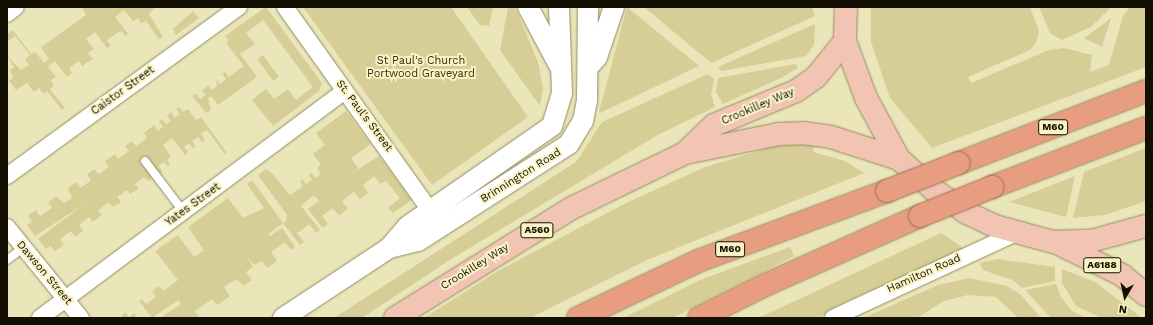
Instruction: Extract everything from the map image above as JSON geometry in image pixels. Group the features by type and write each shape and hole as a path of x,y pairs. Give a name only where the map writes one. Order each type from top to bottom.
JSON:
{"highway":[{"name":"M60","path":"578,318 698,261 887,191 1146,91"},
{"path":"699,318 765,285 920,216 1146,128"}],"main road":[{"path":"846,7 845,41 866,98 899,159 965,212 1016,233 1053,242 1091,241 1146,226"},
{"name":"Crookilley Way","path":"685,153 714,126 796,91 816,77 845,41"},
{"name":"Crookilley Way","path":"395,318 572,208 685,153 779,134 804,133 831,137 899,159"},
{"name":"A6188","path":"1053,242 1122,275 1146,295"}],"street":[{"path":"7,14 16,7"},
{"name":"Caistor Street","path":"7,176 239,7"},
{"name":"St. Paul's Street","path":"285,7 436,218"},
{"path":"528,7 561,69"},
{"name":"Brinnington Road","path":"436,218 547,132 561,105 559,7"},
{"name":"Brinnington Road","path":"283,318 389,248 408,226 436,218 569,144 583,121 590,65 588,7"},
{"path":"590,65 597,57 614,7"},
{"name":"Yates Street","path":"40,318 184,212 344,91"},
{"name":"Dawson Street","path":"7,227 81,318"},
{"name":"Hamilton Road","path":"833,318 1016,233"}],"lane":[{"path":"145,161 184,212"},
{"path":"7,260 23,248"}],"green space":[{"path":"82,7 156,7 149,14 163,37 159,39 146,21 141,23 138,18 133,21 124,10 115,17 128,34 125,36 122,31 117,33 107,40 111,46 107,48 95,32 86,39 94,49 88,53 93,59 82,66 79,61 73,65 69,68 72,73 67,77 55,61 48,67 56,77 51,80 54,86 50,89 65,108 62,110 47,91 44,94 39,88 34,92 27,83 16,90 9,81 13,78 10,70 14,67 7,56 21,70 29,65 25,59 30,55 15,36 7,42 7,34 13,30 31,54 35,52 44,63 49,59 41,47 86,15"},
{"path":"266,7 322,83 319,91 273,126 252,100 266,89 274,99 288,89 296,100 313,87 263,20 246,33 255,44 240,54 257,77 218,105 211,96 208,98 211,110 206,113 192,96 196,94 200,99 206,95 202,90 208,85 212,90 217,86 216,79 220,84 226,79 222,74 225,72 229,77 244,66 226,43 229,40 225,36"},
{"name":"St Paul's Church Portwood Graveyard","path":"303,7 451,7 528,117 432,185"},
{"path":"467,7 493,7 489,26 480,25"},
{"path":"508,7 515,7 538,62 543,89 540,106 500,50"},
{"path":"627,7 699,66 600,113 599,112"},
{"path":"644,7 812,7 815,16 711,63"},
{"path":"871,7 1030,7 1039,31 1036,43 1030,50 968,77 971,83 1049,50 1064,48 1092,55 1090,72 1109,65 1123,16 1130,7 1146,7 1146,67 932,148 890,98 871,42"},
{"path":"1039,7 1111,7 1091,27 1062,40 1050,33"},
{"path":"193,11 199,18 176,35 173,29"},
{"path":"1111,18 1102,47 1084,38 1094,31"},
{"path":"815,24 814,45 806,56 721,71 718,67"},
{"path":"263,55 279,77 273,81 257,59"},
{"path":"796,64 798,68 783,77 723,104 716,92 718,78"},
{"path":"708,74 714,79 711,94 715,107 656,136 448,261 362,318 334,318 576,162 602,122"},
{"path":"179,107 183,112 188,109 196,120 201,117 227,153 225,154 207,130 201,134 205,140 202,142 198,137 192,141 196,146 193,148 189,143 184,147 188,152 185,155 172,138 163,145 171,156 167,160 170,165 168,167 164,162 158,166 163,171 159,174 146,157 140,162 153,178 148,181 144,177 135,184 139,188 135,191 130,194 127,190 117,197 121,202 113,207 109,202 98,210 102,215 93,222 89,217 79,225 83,231 75,237 71,231 60,239 64,245 55,251 51,246 46,249 38,239 86,203 35,236 27,225 32,221 28,216 36,210 40,216 52,208 48,202 56,196 64,203 72,198 68,188 76,182 80,188 86,184 91,180 87,175 94,169 99,174 109,167 105,161 115,154 118,159 129,151 125,146 132,141 136,146 147,138 144,133 154,125 158,131 163,127 159,121 162,119 166,124 171,121 167,115 171,112 175,118 180,114 176,109"},
{"path":"346,111 371,144 351,158 358,168 349,175 379,156 412,200 393,213 388,208 400,198 386,181 380,184 374,176 363,185 368,193 360,199 354,192 342,201 348,209 339,216 333,208 322,216 328,224 323,228 308,209 319,201 314,195 301,206 320,230 316,233 309,224 297,233 304,242 300,245 283,223 286,221 287,215 258,175 266,169 272,173 290,195 303,186 300,181 302,179 306,184 312,180 309,175 312,173 315,178 321,174 317,168 321,165 313,154 325,145 316,133"},
{"path":"781,144 814,145 813,152 845,161 864,173 647,260 530,318 424,318 498,271 626,203 705,167"},
{"path":"1146,148 1146,201 1105,215 1073,218 1084,172"},
{"path":"1075,176 1066,217 1009,202"},
{"path":"252,180 283,223 268,234 270,236 282,228 295,247 291,250 285,242 271,252 277,261 267,268 262,261 254,265 246,255 253,267 246,272 252,280 243,286 237,279 224,287 230,296 217,305 212,299 195,311 200,318 160,318 181,304 178,300 152,318 139,301 142,299 146,304 156,297 152,291 159,286 163,291 178,280 155,251 178,235 194,257 204,250 188,227 228,198 243,218 264,208 247,184"},
{"path":"941,233 965,249 845,302 819,318 758,318"},
{"path":"790,247 794,256 673,318 623,318 700,280"},
{"path":"997,259 1055,267 1055,281 1022,288 1012,280 983,270 980,263"},
{"path":"1062,269 1095,282 1142,318 1102,318 1076,306 1062,283"},
{"path":"970,278 1007,286 1021,295 1041,318 1018,318 996,297 968,295 944,301 917,318 863,318 938,285"},
{"path":"1056,284 1061,297 1072,311 1086,318 1051,318 1025,290"},
{"path":"125,312 129,317 134,313 137,318 120,318"}]}
